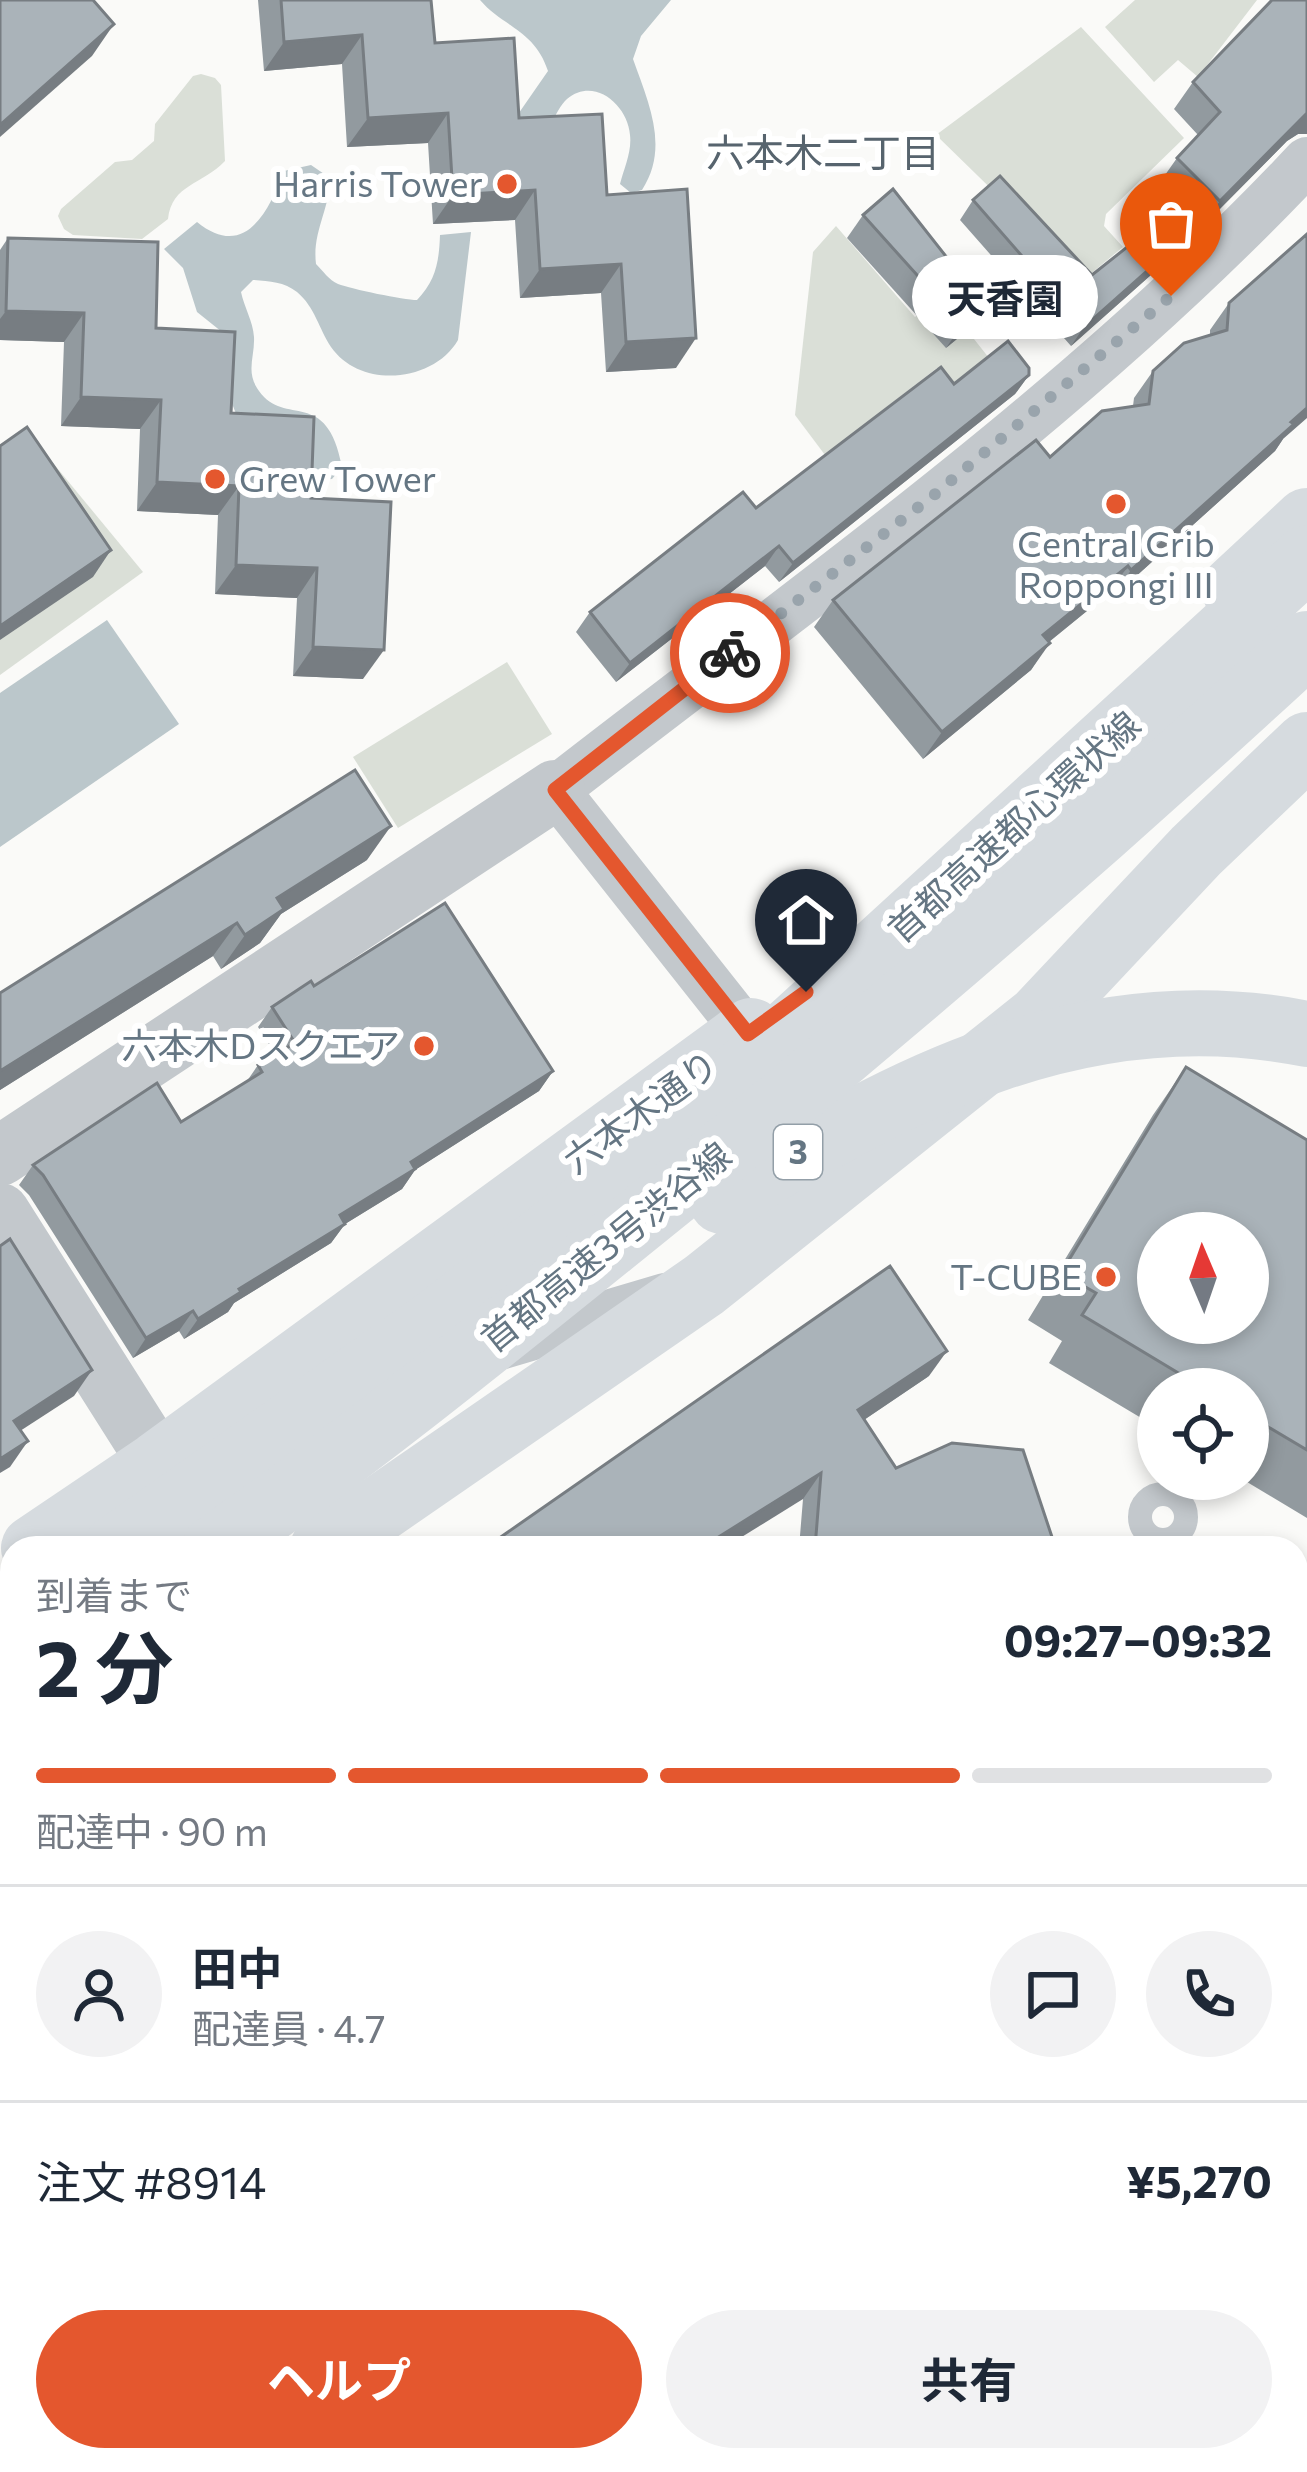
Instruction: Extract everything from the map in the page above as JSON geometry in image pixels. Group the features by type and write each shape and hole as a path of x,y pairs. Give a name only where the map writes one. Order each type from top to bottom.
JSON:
{"main road":[{"name":"六本木通り","path":"52,1536 157,1465 806,992 1307,521"},
{"name":"首都高速都心環状線","path":"440,1320 618,1181 759,1058 1307,558"},
{"name":"首都高速3号渋谷線","path":"232,1536 353,1451 839,1060 1107,829 1307,644"},
{"path":"340,1536 704,1285 1039,1018 1196,851 1307,745"},
{"path":"440,1320 827,1086 961,1028 1022,1009 1090,998 1250,993 1307,999"},
{"path":"1039,1018 1198,1009 1251,1009 1307,1018"},
{"name":"3","path":"353,1451 803,1149 954,1074 1026,1047 1100,1029 1246,1024 1307,1034"},
{"name":"首都高速3号渋谷線","path":"133,1536 440,1320"}],"street":[{"path":"0,1156 555,790 934,495 1107,352 1234,239 1307,161"},
{"path":"555,790 748,1034"},
{"path":"0,1213 207,1536"},
{"path":"157,1465 178,1486 226,1497 256,1486 419,1369 704,1285"}],"shaded area":[{"path":"480,0 671,0 641,36 633,59 654,124 655,157 642,190 631,193 620,184 629,154 628,124 617,105 599,93 578,93 565,101 551,124 514,120 548,71 535,46"},
{"path":"1135,0 1257,0 1198,77 1178,60 1154,82 1105,27"},
{"path":"1081,27 1184,138 1106,214 1104,226 1123,247 1024,329 996,299 1053,249 936,135"},
{"path":"201,74 221,85 225,161 182,192 168,219 142,239 73,235 64,229 58,216 61,209 115,162 132,160 154,141 155,124 193,76"},
{"path":"311,165 330,178 316,241 316,264 338,284 417,300 435,270 440,235 471,232 458,340 447,354 415,372 378,375 344,361 308,304 287,286 253,280 241,292 253,331 252,371 259,391 269,402 316,417 335,442 342,467 332,479 311,481 243,424 231,399 222,332 197,312 183,268 164,249 197,222 214,233 242,234 263,215 284,171"},
{"path":"836,226 915,317 940,296 989,358 952,388 937,368 825,455 795,415 813,252"},
{"path":"34,440 143,572 0,675 0,640"},
{"path":"107,620 179,724 0,847 0,693"},
{"path":"507,662 552,734 398,828 353,757"}],"building":[{"path":"0,0 93,0 114,24 0,125"},
{"name":"Harris Tower","path":"281,0 431,0 435,43 514,38 519,118 602,114 607,195 687,189 696,338 626,342 621,264 540,269 535,190 453,195 448,113 368,118 362,35 284,42"},
{"path":"1272,0 1307,0 1307,113 1220,201 1177,158 1220,112 1193,82"},
{"path":"1000,176 1092,275 1146,232 1165,255 1084,327 973,200"},
{"path":"893,189 985,306 962,325 863,215"},
{"path":"1307,234 1307,408 1131,570 1128,566 1043,635 1050,643 942,732 833,600 1036,440 1050,457 1102,411 1149,404 1153,371 1184,343 1227,330 1229,303"},
{"name":"Grew Tower","path":"8,238 158,242 156,328 235,332 231,413 314,417 311,498 391,502 384,650 313,647 317,568 236,565 239,486 157,482 161,400 81,397 84,313 6,311"},
{"path":"1008,341 1029,368 1029,375 793,563 779,546 630,663 590,612 743,492 756,508 941,367 954,384"},
{"path":"27,427 111,550 0,626 0,446"},
{"path":"355,770 391,826 277,898 284,909 245,935 237,923 0,1071 0,993"},
{"path":"445,903 553,1071 411,1162 415,1169 340,1215 345,1224 198,1319 193,1311 146,1338 33,1165 157,1083 181,1122 262,1072 258,1065 295,1043 272,1007 311,981 314,986"},
{"path":"1186,1067 1307,1140 1307,1450 1269,1427 1269,1368 1170,1368 1082,1315 1096,1293 1061,1273"},
{"path":"10,1239 92,1370 14,1421 28,1441 0,1459 0,1246"},
{"path":"890,1266 947,1351 858,1410 896,1468 952,1443 1023,1450 1052,1536 816,1536 821,1473 720,1536 502,1536"}],"way so far":[{"path":"730,653 934,495 1171,296"}],"place":[{"name":"Harris Tower","path":"507,184"},
{"name":"天香園","path":"1171,296"},
{"name":"Grew Tower","path":"215,479"},
{"name":"Central Crib Roppongi III","path":"1116,504"},
{"name":"六本木Dスクエア","path":"424,1046"},
{"name":"T-CUBE","path":"1106,1277"}],"district":[{"name":"六本木二丁目","path":"823,153"}],"route":[{"path":"730,653 555,790 748,1034 806,992"}]}
